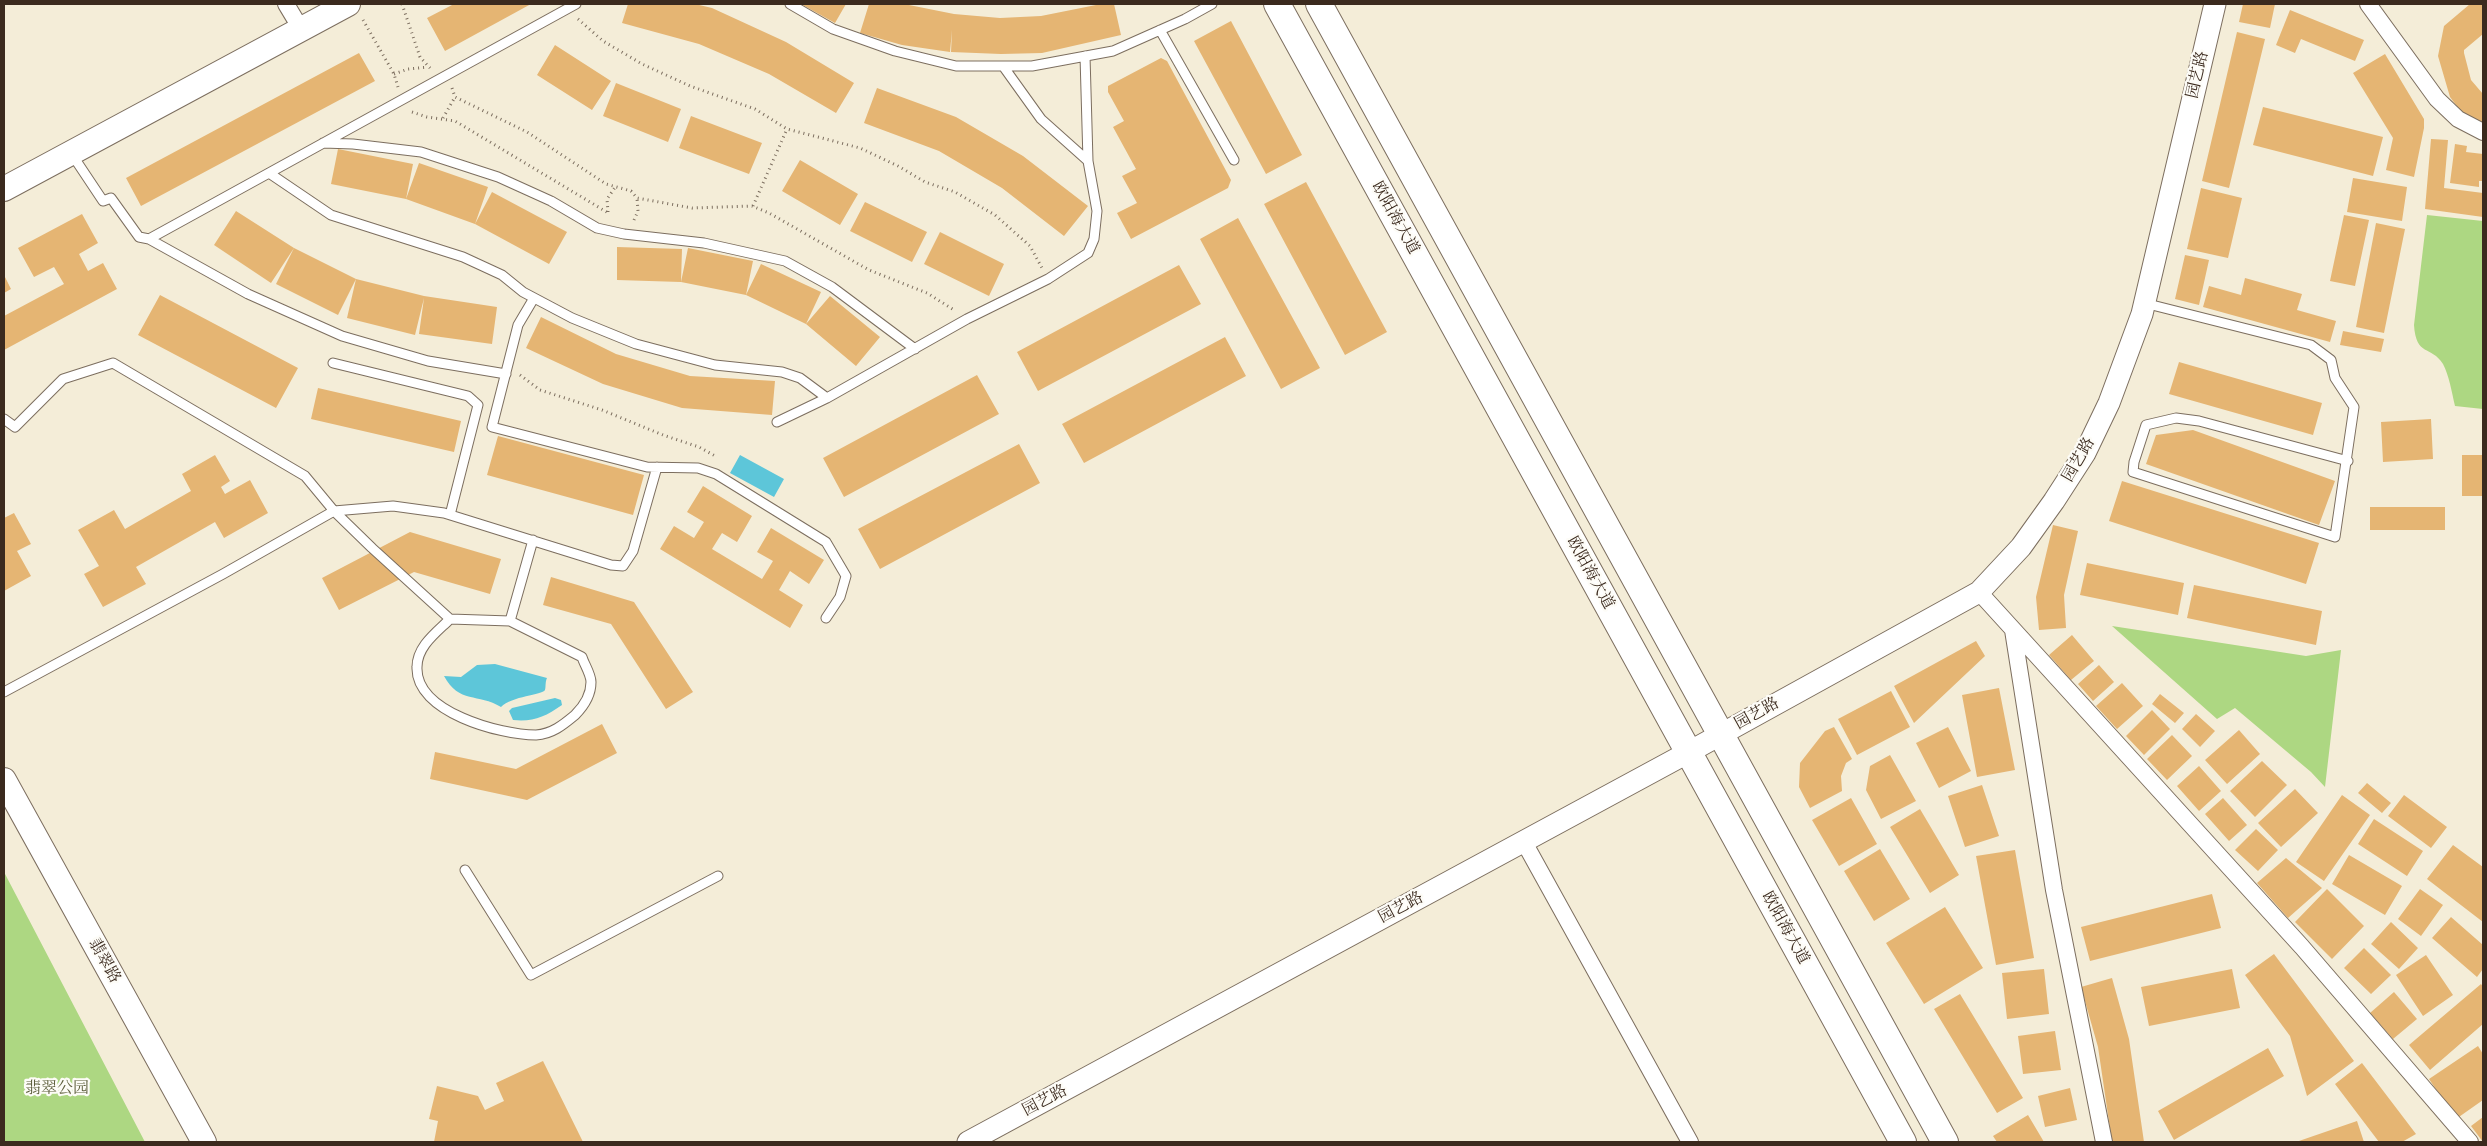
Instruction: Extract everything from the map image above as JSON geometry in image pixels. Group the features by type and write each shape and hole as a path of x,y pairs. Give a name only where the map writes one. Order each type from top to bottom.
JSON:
{"main road":[{"name":"欧阳海大道","path":"1277,4 1903,1142"},
{"path":"1319,4 1945,1142"},
{"path":"4,189 301,29 354,8"},
{"name":"翡翠路","path":"4,780 204,1142"}],"street":[{"path":"286,4 301,29"},
{"name":"园艺路","path":"968,1142 1524,842 1979,592 2020,547 2054,501 2085,453 2109,403 2144,303 2215,4"},
{"path":"2368,4 2437,99 2458,120 2483,132"},
{"path":"1979,592 2302,947 2470,1142"},
{"path":"2013,630 2054,890 2104,1142"},
{"path":"1524,842 1690,1142"}],"lane":[{"path":"149,239 576,4"},
{"path":"790,4 833,29 895,51 956,66 1032,66 1113,51 1212,4"},
{"path":"1160,30 1234,160"},
{"path":"777,422 826,398 968,319 1048,279 1088,253 1094,239 1097,211 1088,161 1085,56"},
{"path":"1003,66 1041,119 1088,161"},
{"path":"323,143 353,144 421,152 498,177 551,201 597,228 624,234 704,243 786,261 832,287 915,350"},
{"path":"71,153 103,200 111,198 139,237 149,239 248,294 342,336 428,361 507,370"},
{"path":"269,173 331,215 464,257 502,275 534,298 572,318 636,344 714,365 782,372 800,378 826,398"},
{"path":"534,298 518,325 492,427 646,467 698,468 716,474 826,542 846,576 840,597 826,618"},
{"path":"2144,303 2311,345 2331,360 2335,378 2354,407 2348,461 2335,537 2133,472 2134,462 2146,425 2176,418 2199,421 2348,461"},
{"path":"4,419 15,427 63,379 113,363 305,476 334,511 450,619 510,621 582,657 591,682 585,705 559,729 536,735 489,728 450,714 421,689 416,667 423,646 450,619"},
{"path":"333,363 468,396 478,405 450,515"},
{"path":"4,692 223,574 334,511 393,506 450,515 622,566 633,551 657,467"},
{"path":"510,621 532,540"},
{"path":"465,870 531,975 718,876"}],"path":[{"path":"402,4 420,57 428,67 436,71"},
{"path":"354,8 394,74 400,92"},
{"path":"567,9 603,40 642,64 690,86 755,109 787,129 860,148 898,166 925,182 955,192 995,215 1030,246 1048,279"},
{"path":"394,74 408,69 428,67"},
{"path":"451,85 455,97 527,132 606,184 632,191 637,198 638,211 633,221 627,222"},
{"path":"443,118 455,97"},
{"path":"408,107 412,113 455,121 614,217"},
{"path":"752,206 787,129"},
{"path":"608,213 607,199 616,186"},
{"path":"637,198 692,208 752,206 769,213 869,270 927,293 968,319"},
{"path":"507,370 540,390 602,410 663,435 699,447 718,457 716,474"}],"green space":[{"path":"2427,215 2483,221 2483,409 2455,406 2449,379 2443,364 2434,354 2421,346 2415,335 2414,325"},
{"path":"2112,626 2306,656 2341,650 2325,787 2311,772 2235,708 2217,719"},
{"name":"翡翠公园","path":"4,872 145,1142 4,1142"}],"water":[{"path":"740,455 784,479 774,497 730,473"},
{"path":"495,664 547,678 545,690 512,700 501,707 456,691 444,676 461,677 477,665"},
{"path":"555,698 561,700 562,705 539,718 513,720 509,711 512,708"}],"building":[{"path":"454,4 531,4 445,51 427,18"},
{"path":"628,4 695,4 712,8 786,42 854,83 836,113 769,74 699,44 622,23"},
{"path":"801,4 846,4 835,23"},
{"path":"869,4 904,4 954,14 1000,18 1041,16 1101,4 1114,4 1121,35 1042,53 1001,54 951,52 952,30 950,52 902,45 860,33"},
{"path":"2243,4 2275,4 2270,28 2239,22"},
{"path":"2470,4 2483,4 2483,34 2464,50 2464,53 2471,80 2483,94 2483,126 2462,113 2450,97 2438,56 2444,26"},
{"path":"2290,10 2364,40 2355,61 2301,39 2295,53 2276,45"},
{"path":"1231,21 1302,155 1266,174 1194,41"},
{"path":"2237,32 2265,39 2229,188 2202,181"},
{"path":"555,45 611,81 592,110 537,75"},
{"path":"359,53 375,81 141,206 126,178"},
{"path":"2385,54 2424,119 2424,128 2414,177 2386,170 2393,138 2353,73"},
{"path":"1161,58 1167,61 1231,180 1228,188 1131,239 1117,213 1137,203 1122,176 1136,169 1113,127 1124,121 1108,92 1108,86"},
{"path":"616,83 681,109 668,142 603,116"},
{"path":"877,88 956,117 1023,156 1088,206 1064,236 1002,188 939,151 864,123"},
{"path":"2263,107 2383,137 2373,176 2253,145"},
{"path":"691,116 762,143 749,174 679,148"},
{"path":"2431,139 2448,140 2444,188 2483,193 2483,217 2425,209"},
{"path":"2455,144 2467,146 2466,152 2483,154 2483,181 2479,181 2479,187 2450,183"},
{"path":"338,149 413,164 406,199 331,184"},
{"path":"800,160 858,194 840,225 782,191"},
{"path":"419,163 488,187 475,224 406,199"},
{"path":"2353,178 2407,187 2402,221 2347,212"},
{"path":"1306,182 1387,332 1345,355 1264,204"},
{"path":"2201,188 2242,198 2228,258 2187,249"},
{"path":"492,192 567,232 549,264 475,224"},
{"path":"865,202 927,232 912,262 850,231"},
{"path":"236,211 294,248 271,283 214,245"},
{"path":"82,214 98,243 79,254 88,271 103,263 117,289 4,350 4,316 64,284 54,267 34,277 18,248"},
{"path":"2344,215 2369,220 2355,286 2330,281"},
{"path":"1238,218 1320,368 1281,389 1200,239"},
{"path":"2376,223 2405,229 2384,333 2356,327"},
{"path":"940,232 1004,264 989,296 924,264"},
{"path":"617,247 682,249 681,282 617,280"},
{"path":"294,248 356,279 338,315 276,284"},
{"path":"688,248 753,261 746,295 681,282"},
{"path":"2185,255 2209,260 2199,305 2175,299"},
{"path":"761,264 821,292 806,324 746,295"},
{"path":"1179,265 1201,304 1038,391 1017,352"},
{"path":"4,275 11,289 4,293"},
{"path":"2245,278 2302,294 2297,310 2336,321 2330,342 2203,307 2209,286 2241,295"},
{"path":"356,279 424,296 497,307 492,344 419,334 424,298 415,335 347,318"},
{"path":"160,295 298,368 276,408 138,335"},
{"path":"830,296 880,337 856,366 806,324"},
{"path":"541,317 616,354 690,376 775,381 772,415 682,408 603,384 526,348"},
{"path":"2343,331 2384,339 2381,352 2340,345"},
{"path":"1225,337 1246,376 1084,463 1062,424"},
{"path":"2179,362 2322,403 2313,435 2169,394"},
{"path":"977,375 999,414 844,497 823,458"},
{"path":"318,388 461,421 454,452 311,419"},
{"path":"2431,419 2433,459 2383,462 2381,422"},
{"path":"2193,430 2335,481 2319,525 2146,464 2156,435"},
{"path":"498,436 644,475 633,515 487,475"},
{"path":"1019,444 1040,483 880,569 858,529"},
{"path":"215,455 230,481 221,487 225,494 250,480 268,513 224,538 215,522 136,567 146,584 103,607 84,574 99,566 78,530 114,510 125,529 191,491 182,474"},
{"path":"2462,455 2483,455 2483,496 2462,496"},
{"path":"2122,481 2319,543 2306,584 2109,521"},
{"path":"703,486 752,516 737,542 722,533 712,549 762,579 773,561 757,552 771,528 824,560 809,584 790,571 779,590 803,605 790,628 660,549 674,526 694,538 704,522 687,512"},
{"path":"2370,507 2445,507 2445,530 2370,530"},
{"path":"14,513 31,544 17,551 31,576 4,591 4,518"},
{"path":"2053,525 2078,531 2064,595 2066,628 2039,630 2036,597"},
{"path":"410,532 501,559 490,594 414,572 339,610 322,578"},
{"path":"2087,563 2184,583 2178,615 2080,595"},
{"path":"551,577 634,602 693,692 666,709 611,624 543,605"},
{"path":"2194,585 2322,611 2316,645 2187,618"},
{"path":"2072,635 2094,661 2071,680 2049,655"},
{"path":"1976,641 1985,656 1914,723 1894,686"},
{"path":"2099,665 2114,682 2093,701 2078,684"},
{"path":"2122,683 2143,706 2117,729 2096,706"},
{"path":"1999,688 2015,770 1977,777 1962,695"},
{"path":"1891,691 1910,727 1857,755 1838,719"},
{"path":"2160,694 2184,713 2175,723 2152,704"},
{"path":"2152,710 2170,729 2144,755 2126,736"},
{"path":"2196,714 2215,731 2200,747 2182,729"},
{"path":"602,724 617,753 527,800 430,779 435,752 516,769"},
{"path":"1834,727 1852,759 1846,763 1841,776 1842,791 1810,808 1799,787 1800,763 1825,731"},
{"path":"1948,727 1971,771 1939,788 1916,743"},
{"path":"2239,730 2260,754 2227,784 2205,760"},
{"path":"2172,735 2192,756 2167,780 2147,759"},
{"path":"1890,755 1916,801 1881,819 1866,790 1870,766"},
{"path":"2262,761 2287,785 2255,817 2230,791"},
{"path":"2199,766 2221,791 2199,811 2177,786"},
{"path":"2367,783 2391,803 2382,813 2358,793"},
{"path":"1982,785 1999,836 1965,847 1948,796"},
{"path":"2295,789 2318,813 2281,847 2258,823"},
{"path":"2342,795 2370,815 2324,881 2296,862"},
{"path":"2404,795 2447,827 2431,848 2388,816"},
{"path":"1851,798 1877,844 1839,866 1812,820"},
{"path":"2223,798 2247,825 2229,841 2205,814"},
{"path":"1920,809 1959,875 1930,893 1890,827"},
{"path":"2374,819 2423,851 2407,876 2358,844"},
{"path":"2256,829 2278,850 2258,871 2235,850"},
{"path":"2453,845 2483,867 2483,922 2427,879"},
{"path":"1880,849 1910,899 1874,921 1844,871"},
{"path":"2015,850 2034,958 1996,965 1976,856"},
{"path":"2349,855 2402,886 2385,915 2332,884"},
{"path":"2286,858 2322,888 2288,918 2257,883"},
{"path":"2327,889 2364,926 2332,959 2295,922"},
{"path":"2420,889 2443,905 2421,936 2398,919"},
{"path":"2212,894 2221,928 2090,961 2081,927"},
{"path":"1945,907 1983,968 1924,1004 1886,943"},
{"path":"2451,917 2483,945 2483,969 2477,977 2432,938"},
{"path":"2391,922 2418,948 2399,969 2371,944"},
{"path":"2364,948 2391,975 2371,994 2344,968"},
{"path":"2274,954 2354,1061 2307,1096 2290,1036 2245,975"},
{"path":"2426,955 2453,995 2423,1016 2396,975"},
{"path":"2044,969 2049,1014 2007,1019 2002,973"},
{"path":"2232,969 2240,1008 2149,1026 2141,987"},
{"path":"2112,978 2129,1039 2144,1142 2112,1142 2098,1047 2081,987"},
{"path":"2481,984 2483,987 2483,1024 2430,1070 2409,1045"},
{"path":"2394,992 2417,1019 2393,1039 2370,1013"},
{"path":"1960,994 2023,1098 1997,1113 1934,1009"},
{"path":"2055,1031 2061,1070 2023,1074 2018,1036"},
{"path":"2478,1046 2483,1054 2483,1100 2456,1119 2429,1079"},
{"path":"2268,1048 2284,1076 2174,1140 2158,1111"},
{"path":"543,1061 583,1142 434,1142 438,1121 429,1119 437,1086 478,1096 485,1110 504,1101 496,1083"},
{"path":"2362,1063 2416,1134 2402,1142 2379,1142 2335,1084"},
{"path":"2070,1088 2077,1120 2045,1127 2038,1096"},
{"path":"2028,1115 2044,1142 1997,1142 1993,1136"},
{"path":"2483,1117 2483,1142 2471,1126"},
{"path":"2357,1121 2364,1142 2296,1142"}]}
